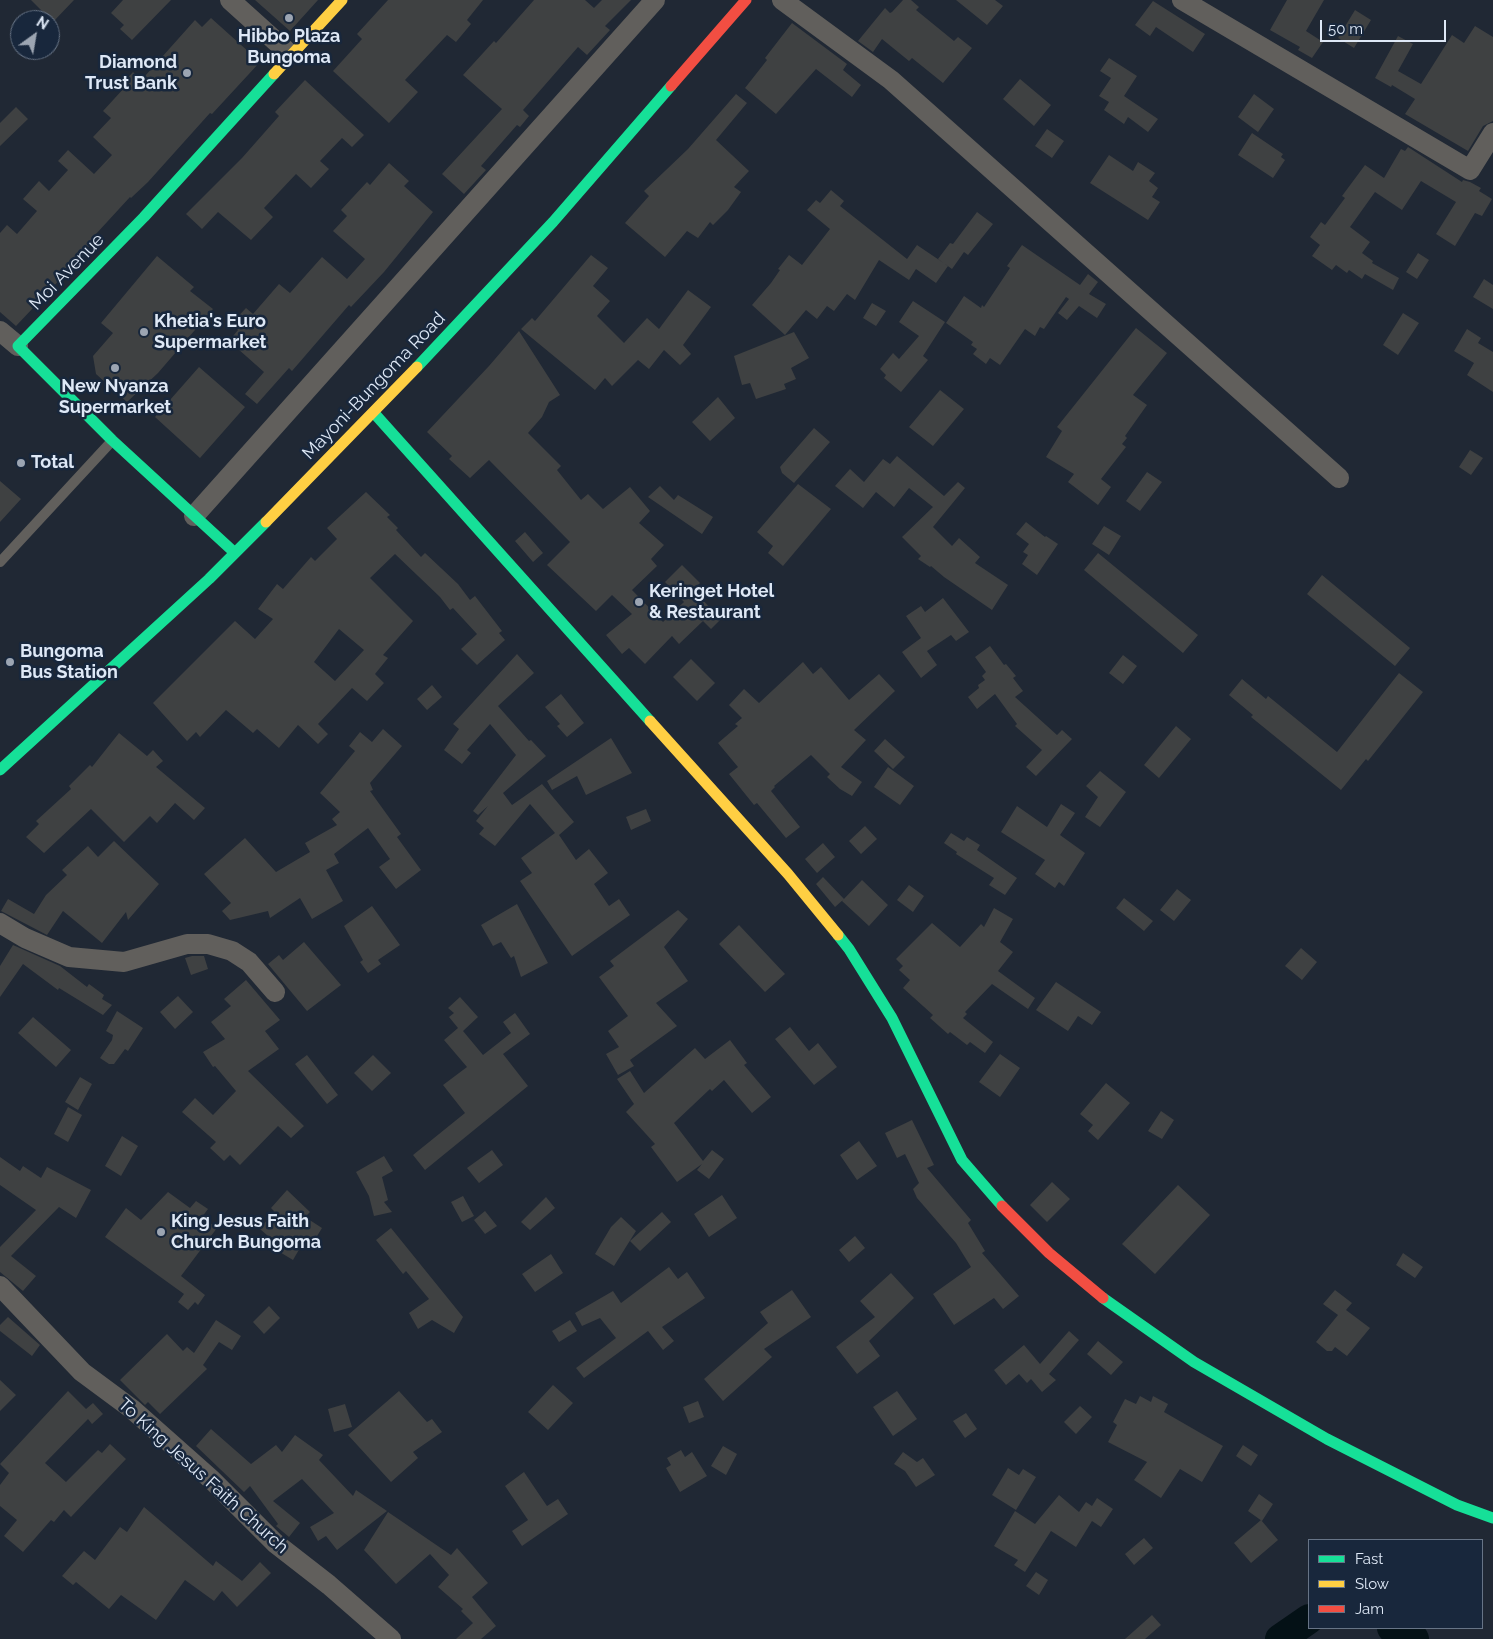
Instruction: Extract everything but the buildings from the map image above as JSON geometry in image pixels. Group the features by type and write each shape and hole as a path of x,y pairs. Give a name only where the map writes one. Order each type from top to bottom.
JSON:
{"street":[{"path":"230,0 291,55"},
{"name":"Moi Avenue","path":"18,346 70,295 144,217 342,0"},
{"path":"194,516 655,0"},
{"name":"Mayoni-Bungoma Road","path":"0,770 235,553 374,413 553,222 746,0"},
{"path":"782,0 891,80 1339,478"},
{"path":"1182,0 1470,170 1493,133"},
{"path":"0,331 18,346 112,440 235,553"},
{"path":"374,413 788,874 849,948 892,1018 962,1160 994,1198 1049,1253 1118,1310 1194,1362 1327,1439 1458,1505 1493,1518"},
{"path":"0,923 25,938 69,957 124,962 187,944 216,946 232,951 249,962 275,992"},
{"name":"To King Jesus Faith Church","path":"0,1286 82,1372 132,1409 212,1480 275,1542 329,1585 391,1639"}],"lane":[{"path":"0,562 112,440"}],"waterway":[{"path":"1280,1639 1308,1620"},
{"path":"1394,1629 1414,1639"}],"traffic: fast":[{"path":"235,553 112,440 18,346 144,217 274,74"},
{"path":"417,367 553,222 671,86"},
{"path":"374,413 650,721"},
{"path":"0,770 209,579 266,522"},
{"path":"838,935 849,949 892,1018 962,1160 1002,1206"},
{"path":"1103,1298 1194,1362 1327,1439 1457,1505 1493,1518"}],"traffic: slow":[{"path":"274,74 342,0"},
{"path":"266,522 417,367"},
{"path":"650,721 788,874 838,935"}],"traffic: jam":[{"path":"671,86 746,0"},
{"path":"1002,1206 1049,1253 1103,1298"}],"place":[{"name":"Hibbo Plaza Bungoma","path":"289,18"},
{"name":"Diamond Trust Bank","path":"187,73"},
{"name":"Khetia's Euro Supermarket","path":"144,332"},
{"name":"New Nyanza Supermarket","path":"115,368"},
{"name":"Total","path":"21,463"},
{"name":"Keringet Hotel & Restaurant","path":"639,602"},
{"name":"Bungoma Bus Station","path":"10,662"},
{"name":"King Jesus Faith Church Bungoma","path":"161,1232"}]}
